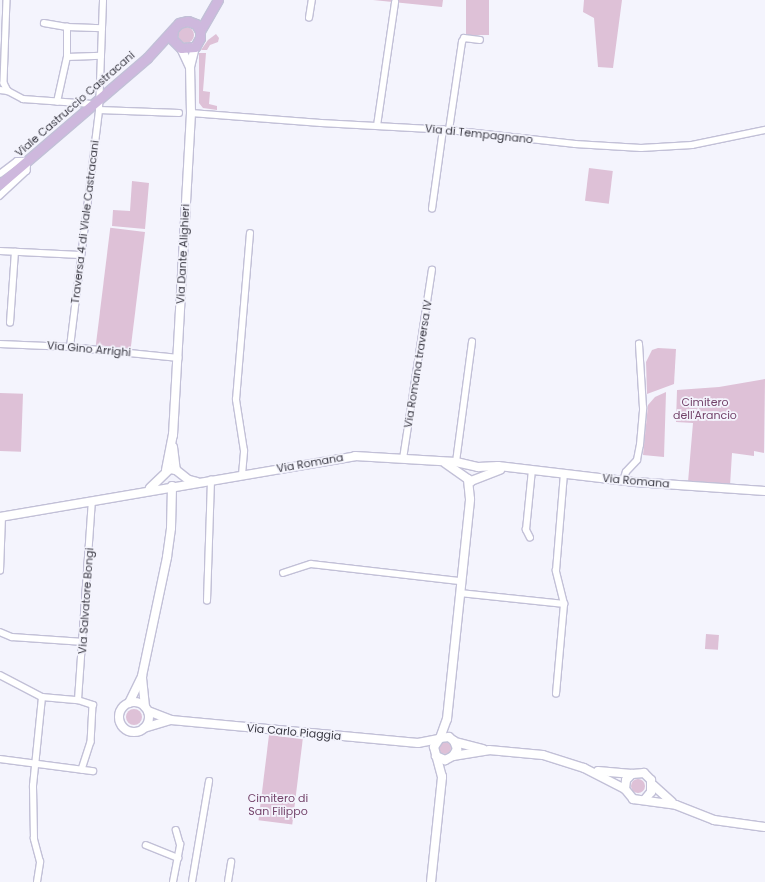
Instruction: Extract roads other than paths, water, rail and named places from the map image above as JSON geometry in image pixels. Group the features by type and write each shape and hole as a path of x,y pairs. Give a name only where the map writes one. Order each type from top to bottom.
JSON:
{"main road":[{"name":"Viale Castruccio Castracani","path":"0,184 96,107 100,97 147,58 183,21 192,22 215,3"},
{"name":"Viale Castruccio Castracani","path":"147,58 178,46 195,47 200,38 200,31 215,3"},
{"path":"192,22 200,31"},
{"path":"173,30 178,46"},
{"name":"Via Dante Alighieri","path":"178,46 190,67"},
{"name":"Via Dante Alighieri","path":"164,473 172,442 191,113 190,67 195,47"},
{"name":"Via Dante Alighieri","path":"172,442 178,472"},
{"name":"Via Romana","path":"1,517 342,457 456,462 475,467 532,470 623,481 765,491"},
{"path":"445,462 467,478"},
{"path":"431,882 442,777 434,744 439,738 447,719 470,499 467,468 475,467 478,479 470,499"},
{"name":"Via Romana","path":"467,478 478,479 492,472 508,468"},
{"path":"172,486 179,482 178,472"},
{"name":"Via Romana","path":"142,492 156,485 164,473 178,472 189,480 200,482"},
{"path":"164,473 164,483 172,486"},
{"path":"142,676 146,709 149,720 144,728 130,732 120,724 120,711 129,703 142,676 170,536 172,486"},
{"path":"129,703 138,703 146,709"},
{"name":"Via Carlo Piaggia","path":"146,709 170,720 418,743"},
{"path":"442,777 457,749 447,719"},
{"name":"Via Carlo Piaggia","path":"144,728 170,720"},
{"path":"418,743 439,738 453,740 490,750 543,755 584,768 614,774 646,774 653,785 676,805"},
{"path":"418,743 442,759 490,750"},
{"path":"584,768 625,789 631,798 676,805 714,820 765,827"},
{"path":"625,789 626,780 632,774"},
{"path":"645,799 650,794 653,785"}],"street":[{"path":"7,0 4,83 8,91"},
{"path":"100,97 103,0"},
{"path":"309,18 312,0"},
{"path":"377,126 395,2"},
{"path":"44,23 67,27 102,28"},
{"path":"58,102 67,57 67,27"},
{"path":"432,208 462,42 464,38 480,40"},
{"path":"67,57 101,56"},
{"path":"0,90 8,91 23,99 96,107 179,113"},
{"name":"Traversa 4 di Viale Castracani","path":"70,347 96,107"},
{"name":"Via di Tempagnano","path":"191,113 446,130 575,144 652,148 711,142 765,130"},
{"path":"0,174 17,161 28,161 27,171 0,196"},
{"path":"242,475 244,451 236,400 250,234"},
{"path":"0,252 80,255"},
{"path":"10,323 15,252"},
{"name":"Via Romana traversa IV","path":"403,459 432,270"},
{"path":"456,462 472,342"},
{"name":"Via Gino Arrighi","path":"0,344 70,347 178,358"},
{"path":"623,481 626,472 637,460 640,445 643,408 639,344"},
{"path":"530,538 526,530 532,470"},
{"path":"556,694 564,604 556,571 564,474"},
{"path":"207,601 211,480"},
{"name":"Via Salvatore Bongi","path":"78,700 84,642 92,501"},
{"path":"0,571 1,517"},
{"path":"283,573 311,564 461,581"},
{"path":"460,593 564,604"},
{"path":"0,632 12,637 84,642"},
{"path":"0,675 42,697 78,700 92,705 94,709 91,742 82,770"},
{"path":"37,882 40,862 34,839 35,763 42,697"},
{"path":"0,760 93,771"},
{"path":"192,882 209,782"},
{"path":"173,882 180,845 176,831"},
{"path":"146,845 178,858"},
{"path":"228,882 231,862"}],"park label":[{"name":"Cimitero dell'Arancio","path":"705,409"},
{"name":"Cimitero di San Filippo","path":"278,805"}]}
